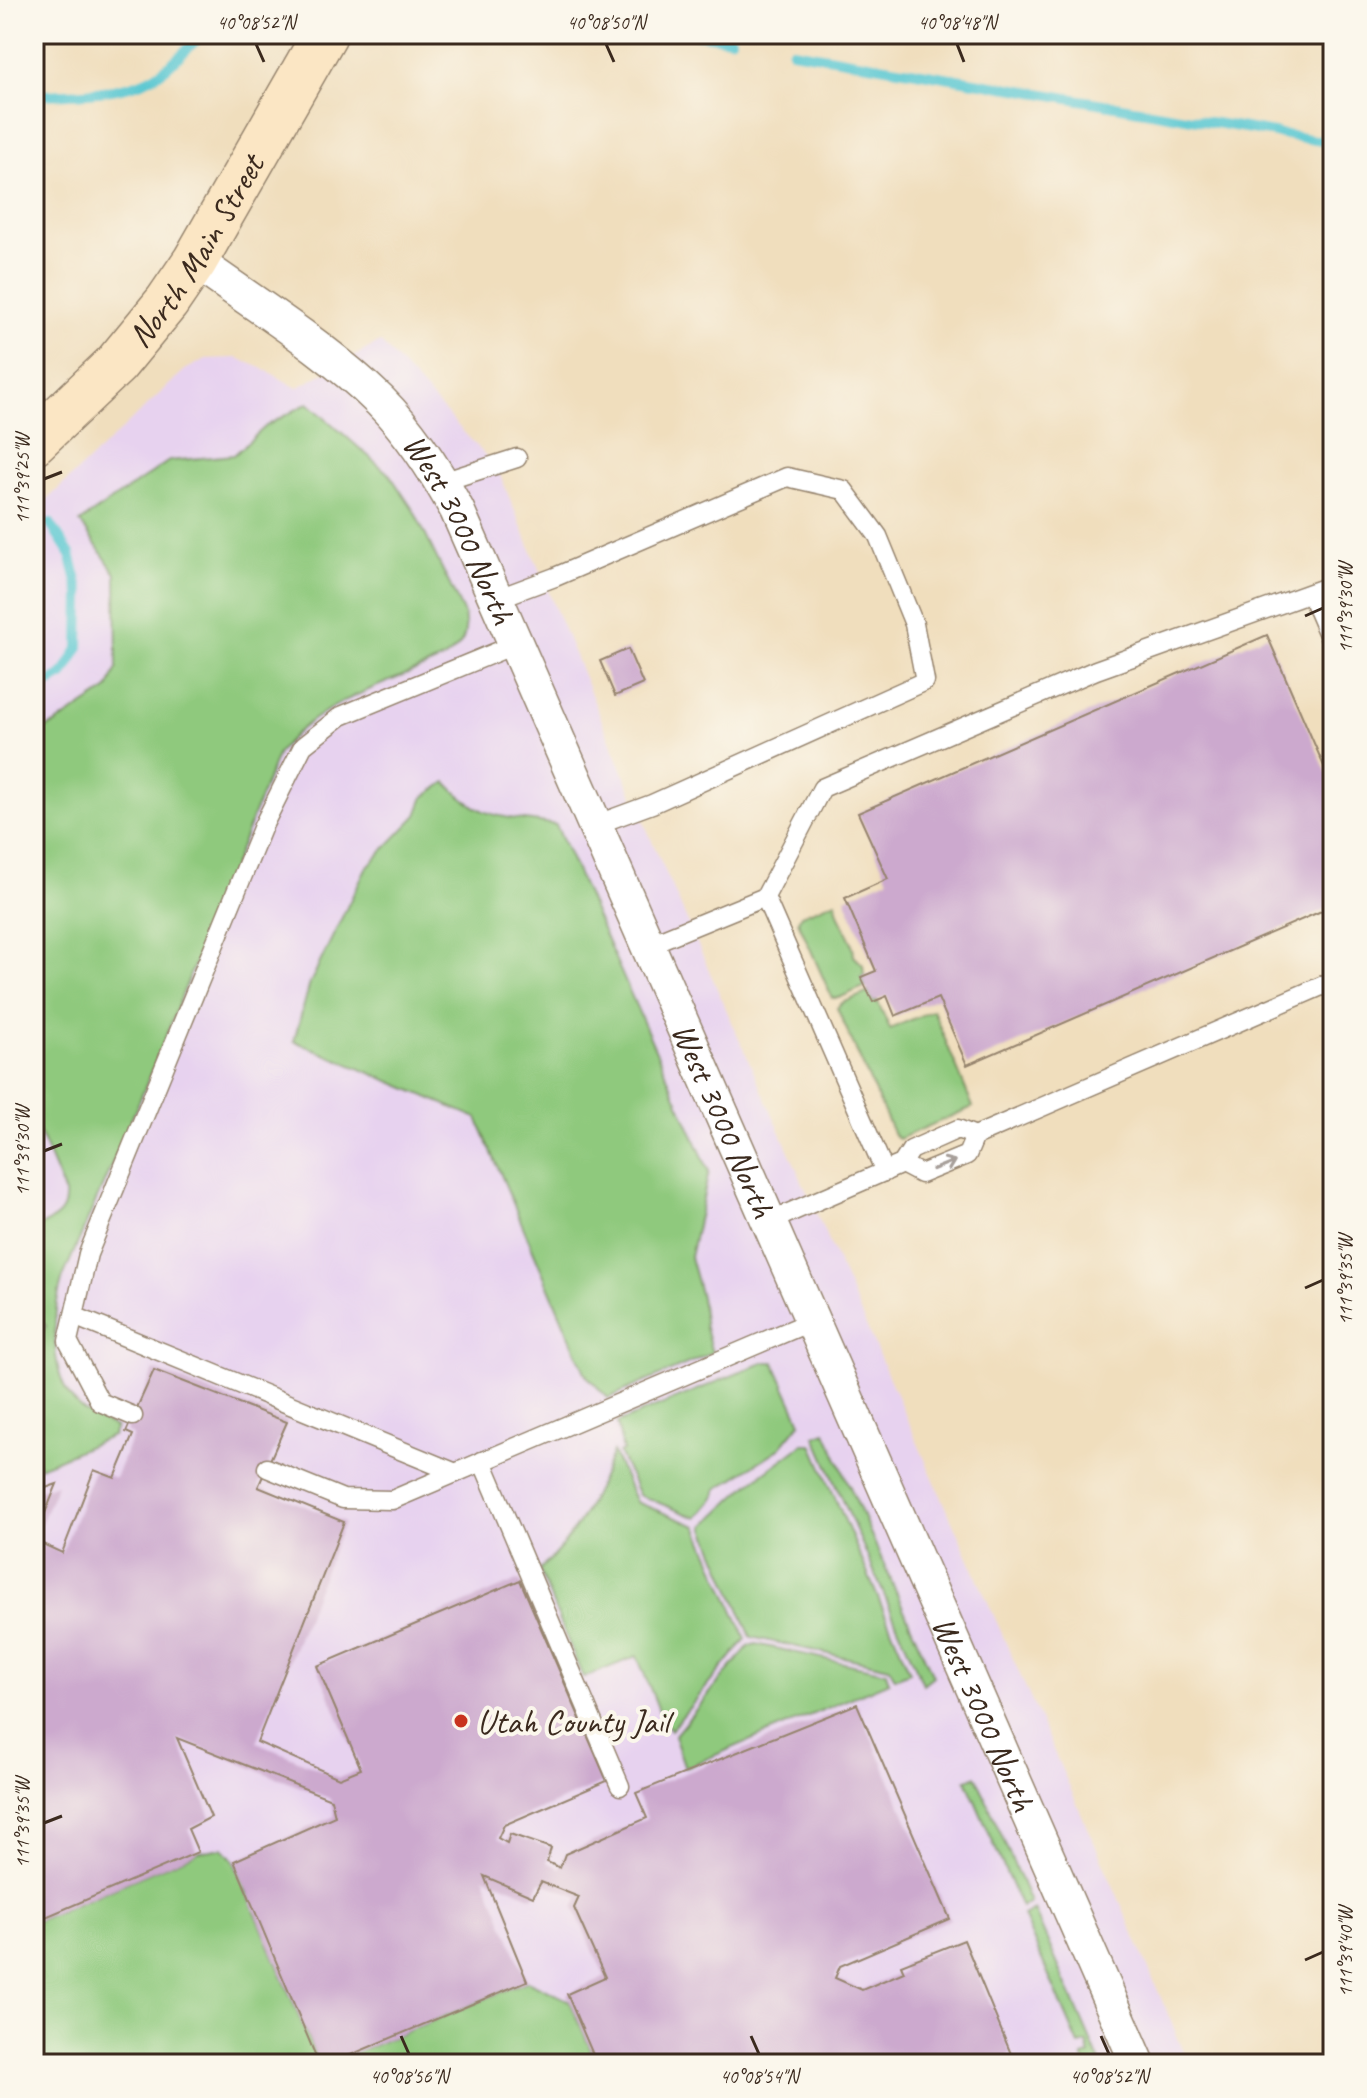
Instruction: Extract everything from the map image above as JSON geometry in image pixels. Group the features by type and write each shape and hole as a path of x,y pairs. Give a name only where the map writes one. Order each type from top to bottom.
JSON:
{"street":[{"name":"North Main Street","path":"34,442 116,364 167,302 195,261 325,34"},
{"name":"West 3000 North","path":"195,261 356,379 405,430 442,482 516,644 1138,2064"}],"lane":[{"path":"442,482 517,458"},
{"path":"496,599 555,577 787,477 844,490 878,536 914,624 925,681 652,804 595,825"},
{"path":"648,945 765,897 822,788 1096,670 1333,585"},
{"path":"1311,595 1333,646"},
{"path":"133,1416 100,1402 68,1341 88,1254 263,826 303,746 341,716 516,644"},
{"path":"765,897 893,1168"},
{"path":"893,1168 921,1174 967,1155 975,1136 1333,981"},
{"path":"768,1222 893,1168 911,1150 958,1129 975,1136"},
{"path":"74,1316 456,1473"},
{"path":"267,1468 343,1499 392,1500 812,1321"},
{"path":"482,1461 620,1786"}],"shaded area":[{"path":"380,342 497,468 651,839 1189,2064 34,2064 34,512 185,370 206,359 237,358 297,388"}],"green space":[{"path":"308,403 390,475 414,511 464,614 464,635 456,649 445,658 355,696 314,719 278,753 150,1076 59,1291 55,1344 61,1378 77,1405 116,1428 112,1436 40,1467 34,1453 34,1335 46,1326 41,1320 34,1325 34,1229 61,1213 65,1194 34,1120 34,733 55,724 108,689 117,668 116,574 80,522 169,461 234,455 266,426"},
{"path":"446,782 472,805 497,816 556,825 709,1171 690,1257 712,1353 608,1398 586,1375 477,1118 294,1041 310,983 366,868 417,815 424,797"},
{"path":"836,901 854,956 863,965 864,976 861,977 866,986 832,998 798,921 801,915"},
{"path":"869,992 873,1002 877,1000 890,1029 933,1010 973,1107 899,1139 895,1137 837,1008"},
{"path":"765,1362 774,1362 801,1422 779,1449 717,1489 715,1497 697,1518 639,1495 619,1453 623,1451 617,1423"},
{"path":"826,1432 933,1676 923,1684 815,1436"},
{"path":"803,1444 812,1444 910,1672 895,1678 889,1667 751,1637 704,1526 749,1484"},
{"path":"613,1452 636,1502 697,1526 746,1639 671,1730 662,1718 637,1656 583,1678 539,1570 563,1545 583,1516"},
{"path":"756,1644 886,1672 889,1682 685,1768 674,1736 749,1646"},
{"path":"976,1776 1030,1902 1021,1907 966,1780"},
{"path":"223,1848 234,1861 319,2064 34,2064 34,1922 198,1852"},
{"path":"1034,1910 1101,2064 1085,2064 1083,2057 1090,2055 1087,2043 1079,2045 1023,1916"},
{"path":"527,1981 570,2001 597,2064 329,2064"}],"building":[{"path":"1267,635 1333,787 1333,906 967,1065 938,998 895,1016 887,996 873,1002 861,977 876,971 845,898 888,879 858,813"},
{"path":"628,649 643,684 615,696 600,661"},
{"name":"Utah County Jail","path":"154,1370 287,1422 258,1487 344,1522 257,1742 339,1778 361,1769 317,1666 520,1580 607,1781 504,1825 498,1838 507,1843 510,1834 551,1848 547,1862 560,1868 565,1854 647,1818 636,1793 857,1704 950,1919 840,1966 835,1978 862,1990 904,1972 901,1965 964,1940 1011,2054 988,2064 597,2064 567,1994 605,1977 574,1908 579,1897 541,1882 533,1897 484,1876 527,1981 329,2064 319,2064 234,1861 335,1816 331,1799 177,1738 211,1817 188,1829 198,1852 34,1922 34,1540 62,1553 94,1470 115,1478 133,1435 126,1432"},
{"path":"57,1484 34,1540 34,1492"}],"waterway":[{"path":"34,95 99,92 132,86 159,73 200,34"},
{"path":"696,34 731,39"},
{"path":"792,51 1333,143"},
{"path":"34,690 63,675 79,647 80,593 70,554 50,523"}],"place":[{"name":"Utah County Jail","path":"461,1721"}]}
